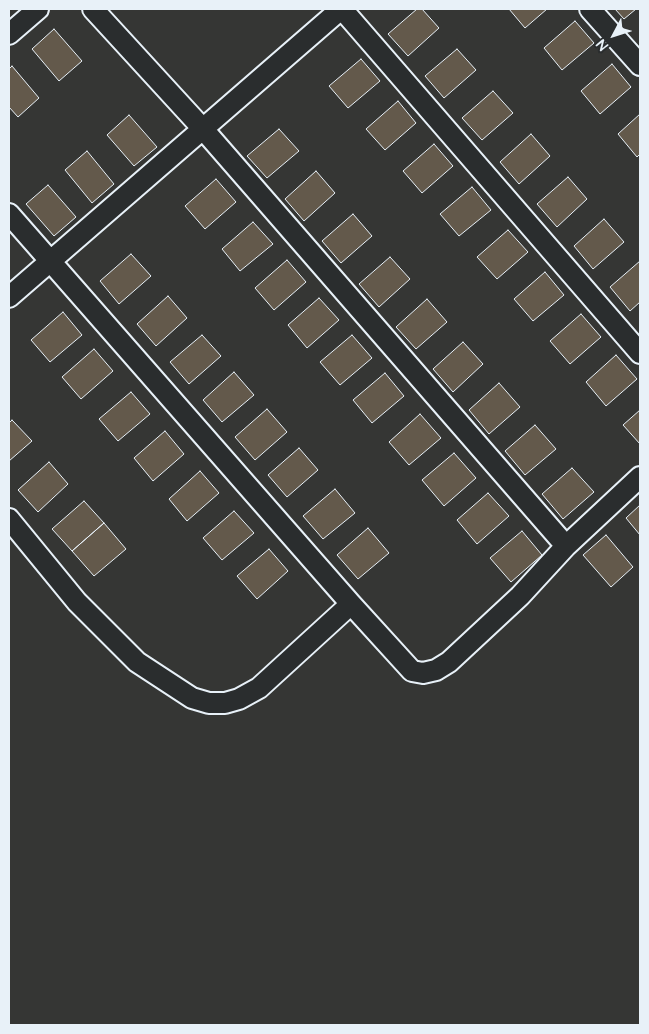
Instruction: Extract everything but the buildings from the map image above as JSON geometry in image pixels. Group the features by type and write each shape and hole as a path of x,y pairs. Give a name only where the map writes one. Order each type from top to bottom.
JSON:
{"lane":[{"path":"9,34 38,9"},
{"path":"9,297 342,9 640,353"},
{"path":"590,9 640,65"},
{"path":"103,12 566,546"},
{"path":"9,214 412,671 423,673 436,670 449,662 520,596 566,546 640,477"},
{"path":"9,519 77,602 137,662 192,698 209,703 225,703 239,699 259,688 351,604"}]}
